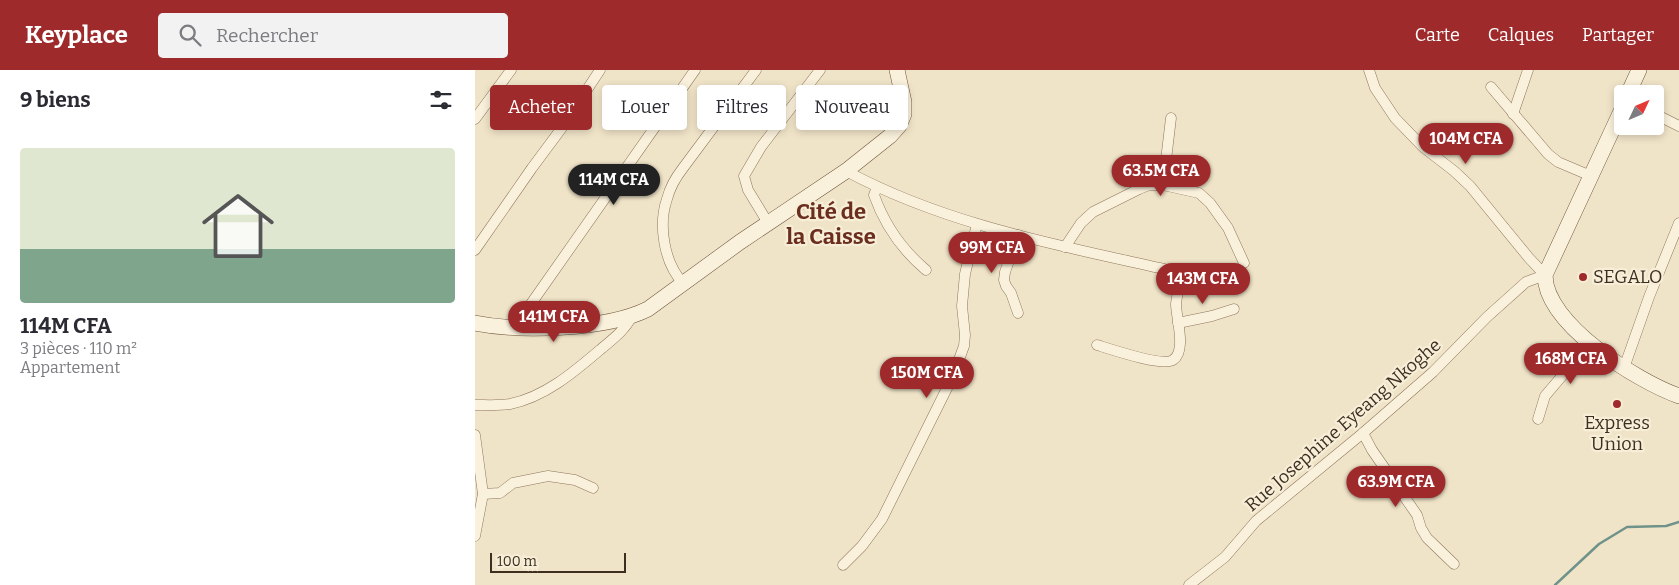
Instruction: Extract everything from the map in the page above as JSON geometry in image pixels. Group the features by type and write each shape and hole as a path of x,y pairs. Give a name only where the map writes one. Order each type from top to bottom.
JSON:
{"street":[{"path":"475,119 511,70"},
{"path":"475,250 479,237 561,129 600,70"},
{"path":"514,328 695,70"},
{"path":"683,283 674,274 667,259 664,218 666,200 674,181 683,168 756,70"},
{"path":"768,223 748,190 744,176 761,147 820,70"},
{"path":"475,323 514,328 564,327 633,316 662,300 768,223 846,171 890,136 899,126 904,114 904,102 897,70"},
{"path":"1369,70 1375,88 1395,118 1423,147 1470,186 1545,275"},
{"path":"1513,114 1528,70"},
{"path":"1633,85 1639,70"},
{"path":"1491,87 1548,154 1558,162 1591,176"},
{"path":"1163,185 1171,118"},
{"path":"1664,118 1679,126"},
{"path":"1614,126 1545,275 1545,284 1558,308 1590,343 1623,368 1652,385 1679,396"},
{"path":"846,171 877,187 977,224 1182,273 1177,299 1180,337 1175,359 1170,362 1134,357 1097,345"},
{"path":"1065,246 1081,223 1093,212 1149,185 1163,185 1199,193 1210,203 1228,228 1244,263"},
{"path":"877,187 874,196 886,224 911,257 927,270"},
{"path":"1623,368 1679,223"},
{"path":"843,565 862,546 882,519 961,358 964,340 962,306 965,274 977,224"},
{"path":"1018,313 1011,292 1004,280 1005,272 1019,235"},
{"name":"Rue Josephine Eyeang Nkoghe","path":"1189,585 1225,557 1255,521 1363,433 1433,372 1487,317 1526,282 1545,275"},
{"path":"1178,323 1212,316 1233,309"},
{"path":"475,405 509,404 547,389 577,369 627,326 633,316"},
{"path":"1538,419 1545,396 1590,343"},
{"path":"1363,433 1372,450 1417,515 1421,528 1427,538 1454,564"},
{"path":"475,435 483,494 475,536"},
{"path":"483,494 500,493 513,483 548,476 575,480 593,488"}],"waterway":[{"path":"1555,585 1599,544 1627,527 1666,526 1679,522"}],"place":[{"name":"SEGALO","path":"1583,277"},
{"name":"Express Union","path":"1617,404"}],"district":[{"name":"Cité de la Caisse","path":"831,224"}]}
